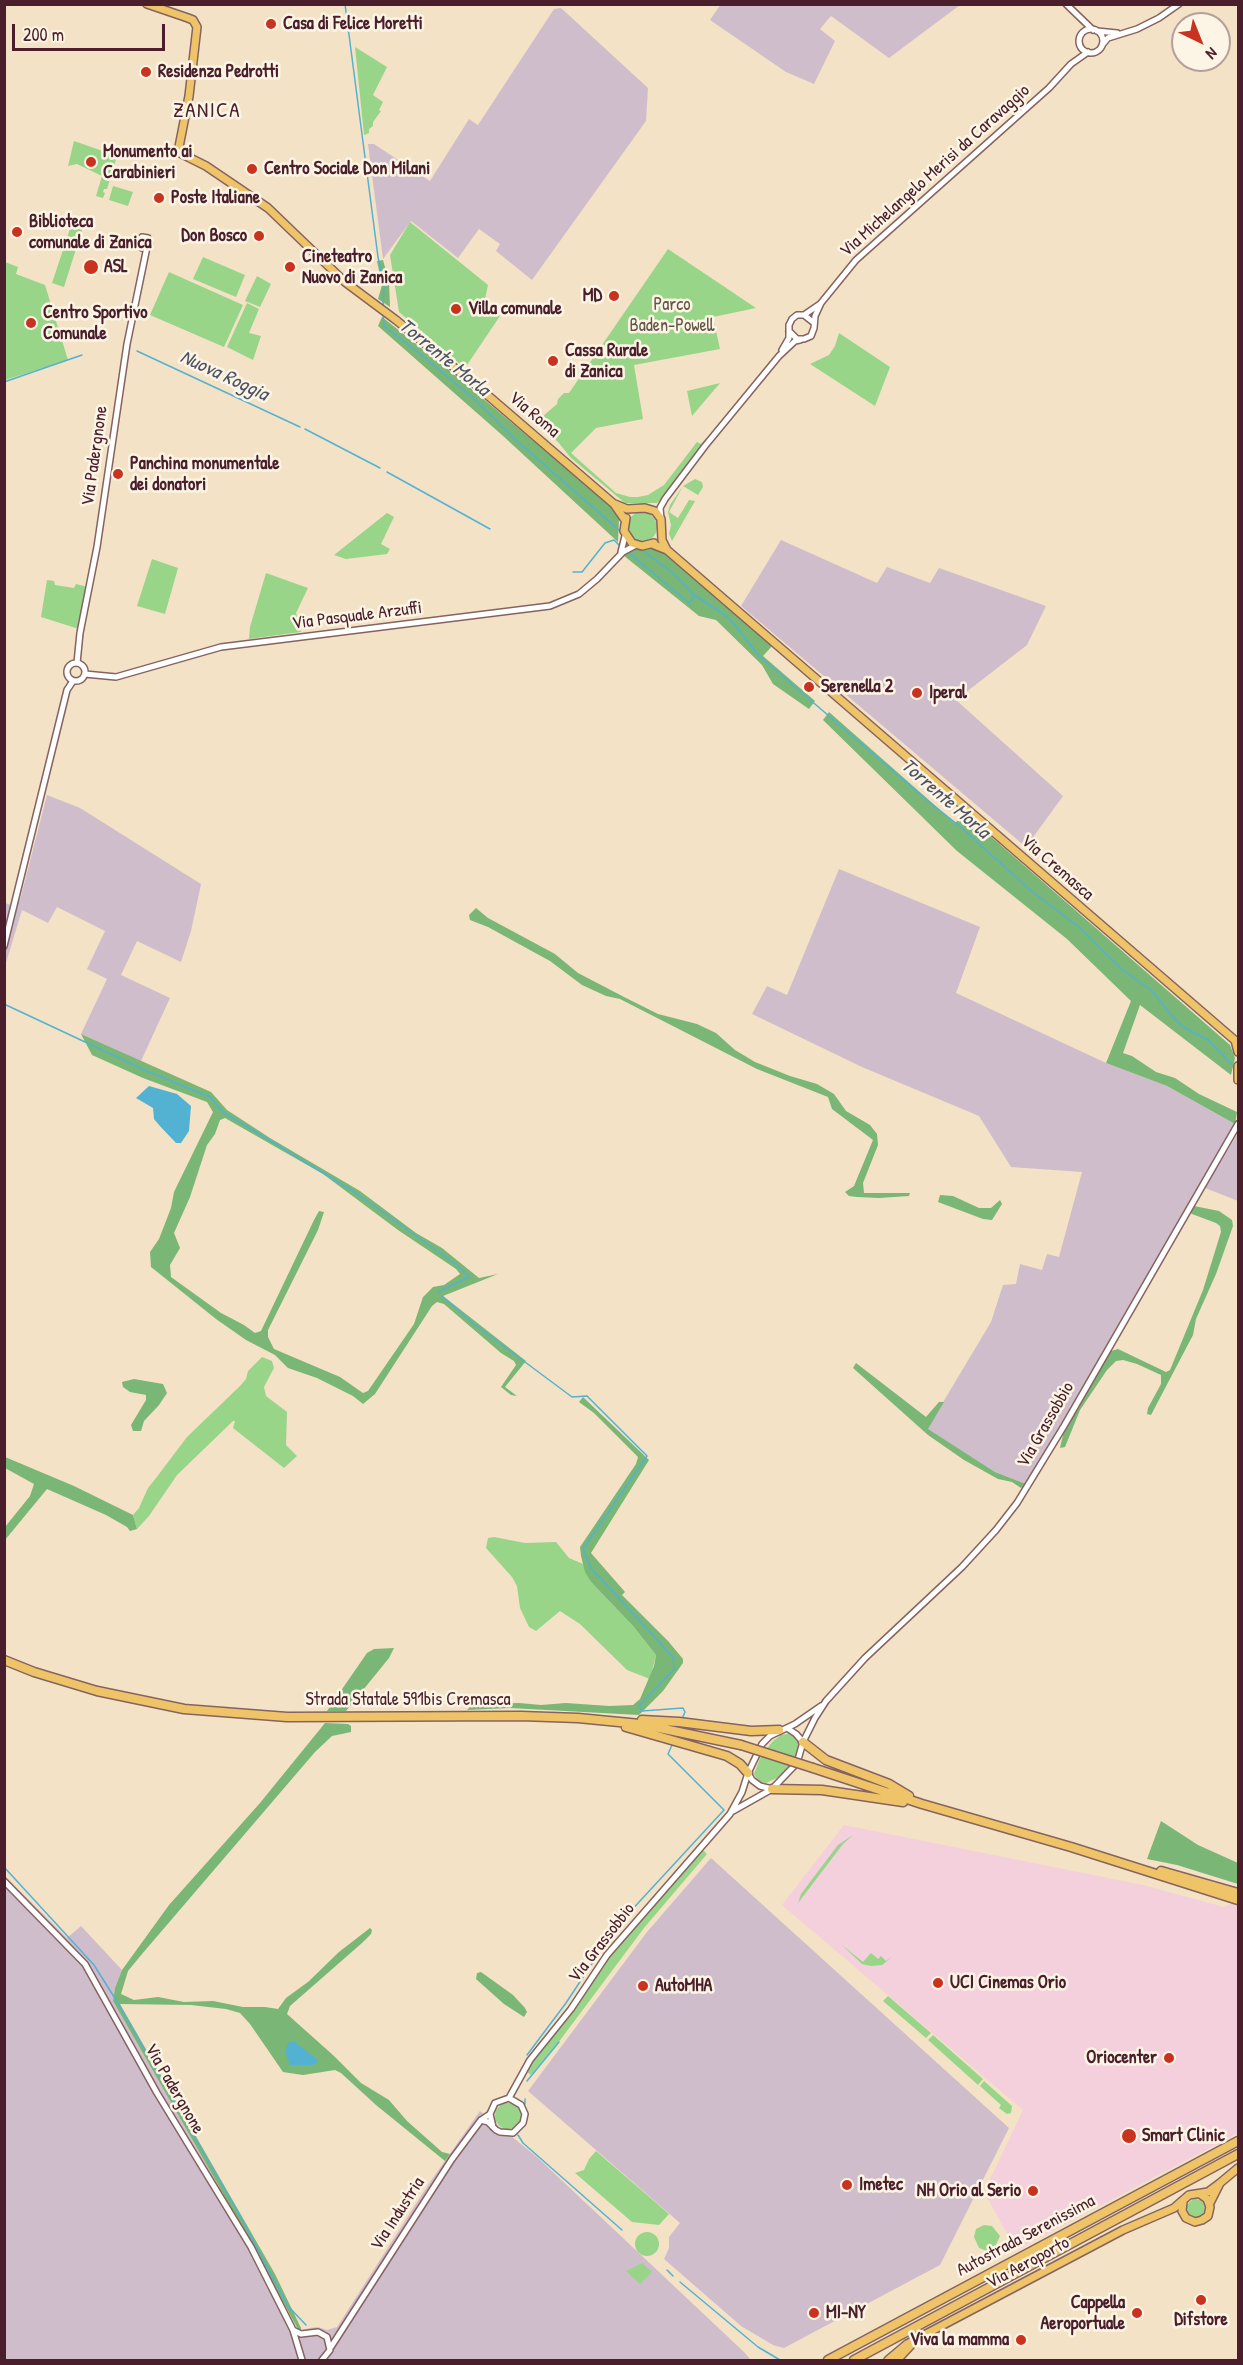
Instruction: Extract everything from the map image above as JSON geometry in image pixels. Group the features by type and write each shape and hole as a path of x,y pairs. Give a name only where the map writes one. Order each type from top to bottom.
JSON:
{"highway":[{"name":"Strada Statale 591bis Cremasca","path":"7,1661 121,1697 184,1709 229,1714 287,1718 521,1716 602,1721 674,1730 741,1745 922,1804"},
{"path":"602,1721 635,1719 751,1731 783,1729"},
{"path":"602,1721 727,1756 740,1764 748,1773"},
{"path":"803,1742 826,1760 889,1784 922,1804"},
{"path":"772,1789 822,1790 922,1804 1071,1847 1239,1900"},
{"path":"1071,1847 1101,1853 1239,1893"},
{"name":"Autostrada Serenissima","path":"828,2361 1239,2141"},
{"name":"Autostrada Serenissima","path":"854,2361 1239,2154"}],"main road":[{"name":"Via Roma","path":"147,4 189,18 196,24 189,96 178,152 206,166 268,208 345,282 478,387 614,504 625,520"},
{"name":"Via Roma","path":"614,504 624,508 650,509"},
{"path":"635,509 625,520 625,536 636,545 652,544 667,550"},
{"path":"650,509 661,519 661,534 667,550"},
{"path":"652,544 661,534"},
{"name":"Via Cremasca","path":"667,550 1237,1041 1239,1052"},
{"path":"1239,1066 1239,1080"},
{"path":"1185,2217 1182,2211 1183,2202 1189,2195 1208,2192 1239,2168"},
{"path":"1157,2214 1177,2214 1195,2222 1204,2219 1210,2211 1210,2203 1220,2183"},
{"path":"1199,2193 1210,2203"},
{"name":"Via Aeroporto","path":"888,2361 899,2349 1123,2230 1183,2202"},
{"name":"Via Aeroporto","path":"897,2361 914,2341"}],"street":[{"path":"1066,4 1102,37 1102,45"},
{"path":"1079,18 1082,49 1095,52 1108,38 1137,29 1159,18 1179,4"},
{"path":"1081,34 1086,30 1119,33"},
{"name":"Via Michelangelo Merisi da Caravaggio","path":"1071,64 1080,44"},
{"name":"Via Michelangelo Merisi da Caravaggio","path":"779,356 789,338 789,325 792,319 797,315 804,315 821,303 856,261 1049,88 1071,64 1088,52"},
{"name":"Via Padergnone","path":"4,946 67,690 73,681 67,672 70,665 77,663 80,633 98,547 130,326 146,250"},
{"name":"Via Michelangelo Merisi da Caravaggio","path":"661,519 660,508 665,499 705,446 779,356 795,341 811,336 821,303"},
{"path":"804,315 814,324"},
{"path":"789,331 801,340"},
{"name":"Via Michelangelo Merisi da Caravaggio","path":"650,509 665,499"},
{"name":"Via Pasquale Arzuffi","path":"85,674 116,677 221,647 550,606 579,594 597,579 618,556 625,543 625,536"},
{"name":"Via Pasquale Arzuffi","path":"618,556 636,545"},
{"path":"73,681 80,680 85,674 82,665 77,663"},
{"name":"Via Grassobbio","path":"509,2098 530,2060 571,2008 607,1955 729,1814 742,1792 762,1744 783,1729 808,1716 826,1701 865,1658 987,1541 1017,1503 1239,1124"},
{"name":"Via Grassobbio","path":"729,1814 742,1804 772,1789 797,1763 810,1727 826,1701"},
{"path":"783,1729 796,1734 803,1742"},
{"path":"748,1773 756,1784 772,1789"},
{"name":"Via Padergnone","path":"4,1881 85,1964 157,2093 251,2247 293,2330 302,2361"},
{"path":"481,2120 504,2133 517,2130 525,2118 518,2098 518,2085"},
{"path":"493,2127 490,2114 495,2103 509,2098 521,2105"},
{"name":"Via Industria","path":"322,2361 431,2190 481,2120 490,2114"},
{"path":"293,2330 301,2334 315,2331 325,2334 336,2332 344,2326"},
{"path":"299,2347 301,2340 308,2333"},
{"path":"325,2334 330,2347"},
{"path":"301,2354 308,2361"}],"shaded area":[{"path":"721,4 960,5 889,58 831,16 820,29 835,41 814,84 786,72 710,20"},
{"path":"561,8 648,88 646,121 532,280 496,251 500,244 479,229 458,258 411,221 383,259 368,144 374,144 430,181 469,119 478,125 554,9"},
{"path":"781,540 877,583 887,567 930,583 939,568 1046,606 1027,645 956,700 1063,796 1026,847 741,606"},
{"path":"47,795 80,808 201,884 191,931 181,962 137,941 121,975 170,998 141,1061 81,1034 107,979 87,969 105,931 57,907 48,923 22,910 5,966 5,903 11,905 20,900"},
{"path":"839,869 980,927 956,993 1106,1063 1167,1086 1235,1124 1026,1484 995,1472 927,1429 991,1322 1003,1285 1016,1284 1020,1264 1042,1270 1047,1254 1059,1257 1082,1172 1011,1167 979,1116 862,1067 752,1014 767,986 787,995"},
{"path":"1238,1133 1238,1201 1205,1188"},
{"path":"844,1825 1143,1885 1224,1907 1238,1901 1238,2133 1016,2250 984,2192 1023,2110 782,1905"},
{"path":"711,1858 1009,2128 940,2265 784,2348 773,2345 741,2326 664,2259 669,2248 669,2237 680,2223 528,2091 647,1932"},
{"path":"4,1875 67,1938 81,1926 122,1970 113,2001 245,2232 298,2332 309,2328 318,2327 327,2330 337,2327 430,2182 480,2111 537,2157 751,2360 5,2360"}],"green space":[{"path":"355,47 387,67 373,95 383,102 379,110 381,111 369,129 369,133 364,135"},
{"path":"74,141 117,156 107,189 103,192 105,193 103,198 96,196 102,176 77,164 68,166"},
{"path":"113,186 133,192 128,206 109,200"},
{"path":"410,222 488,285 484,304 500,316 467,365 460,364 399,312 390,255"},
{"path":"72,223 83,227 64,287 52,283"},
{"name":"Parco Baden-Powell","path":"668,249 756,308 713,317 720,349 634,365 643,419 596,428 571,453 616,493 638,497 648,495 664,485 697,442 701,444 706,438 703,446 657,503 625,503 571,458 558,442 534,424 557,404 558,399 564,393 569,393"},
{"path":"203,257 245,275 236,297 193,279"},
{"path":"383,260 389,282 390,307 378,299 382,285 377,261"},
{"name":"Centro Sportivo Comunale","path":"5,262 18,267 16,274 45,285 68,360 5,380"},
{"path":"169,272 243,305 224,347 150,315"},
{"path":"257,276 271,284 260,307 245,301"},
{"path":"247,303 259,309 249,333 261,336 253,360 227,347"},
{"path":"382,317 449,370 613,508 619,519 618,542 502,435 378,326"},
{"path":"839,333 890,367 875,406 810,364 829,355"},
{"path":"720,383 692,416 687,391"},
{"path":"695,479 702,482 703,487 698,495 683,486"},
{"path":"683,486 669,512 678,518 689,500 695,501 672,541 669,534 671,525 668,512"},
{"path":"642,512 648,513 656,521 656,533 648,541 642,542 636,541 628,533 627,527 628,521 636,513"},
{"path":"387,513 394,517 381,544 390,549 387,554 346,559 334,555"},
{"path":"648,547 660,550 773,645 763,656 815,701 809,709 773,684 762,665 716,620 699,616 623,555 629,548"},
{"path":"152,559 178,568 165,614 137,606"},
{"path":"266,573 308,588 296,613 301,632 249,639 250,627"},
{"path":"47,580 54,581 55,585 74,588 76,584 88,587 79,629 41,617"},
{"path":"829,712 955,823 965,814 1230,1045 1235,1058 1231,1075 1140,1005 1123,1053 1237,1112 1235,1124 1167,1086 1106,1063 1131,1001 1067,939 957,851 823,720"},
{"path":"476,908 488,918 555,954 578,973 626,998 658,1014 697,1024 716,1033 735,1050 755,1062 817,1084 834,1094 846,1111 870,1125 877,1134 878,1145 863,1183 864,1193 910,1193 909,1196 857,1197 849,1196 845,1192 854,1186 873,1140 832,1109 828,1097 757,1069 620,999 606,996 582,985 550,961 488,927 470,920 469,915"},
{"path":"81,1034 211,1092 227,1110 360,1191 416,1233 442,1248 479,1278 498,1274 443,1296 526,1361 505,1387 517,1396 511,1395 501,1387 516,1365 514,1361 501,1353 444,1304 437,1302 432,1306 375,1394 363,1404 353,1396 317,1378 288,1368 275,1355 246,1340 216,1319 151,1267 150,1252 159,1239 171,1208 174,1192 213,1112 207,1102 143,1078 92,1055","holes":["225,1118 323,1174 460,1274 444,1285 433,1287 423,1297 414,1324 368,1391 363,1393 340,1377 274,1349 268,1337 268,1330 318,1230 324,1212 319,1211 314,1220 261,1331 255,1333 221,1313 171,1277 170,1265 180,1248 174,1233 190,1197 207,1145 215,1134 220,1120"]},
{"path":"940,1195 953,1196 979,1208 991,1208 1000,1200 1002,1204 992,1220 983,1219 938,1202"},
{"path":"1194,1206 1219,1211 1232,1220 1233,1226 1216,1274 1196,1319 1193,1335 1151,1415 1147,1414 1148,1408 1161,1384 1161,1375 1137,1364 1123,1360 1116,1361 1107,1370 1080,1410 1065,1447 1060,1448 1063,1435 1111,1351 1118,1349 1166,1372 1170,1370 1203,1290 1221,1232 1220,1226 1216,1223 1192,1214 1190,1212"},
{"path":"262,1357 272,1361 274,1368 264,1387 266,1396 287,1412 286,1445 297,1456 284,1468 233,1428 235,1421 233,1421 177,1475 149,1516 137,1529 133,1515 139,1508 148,1488 187,1437 241,1385 248,1371"},
{"path":"856,1363 926,1417 939,1402 944,1402 928,1429 995,1472 1026,1484 1021,1488 1012,1482 998,1479 964,1460 928,1435 853,1368"},
{"path":"134,1379 163,1384 167,1393 144,1421 141,1431 133,1431 131,1425 146,1400 146,1395 130,1392 123,1387 122,1382"},
{"path":"583,1397 649,1460 591,1553 625,1592 622,1595 668,1641 683,1659 683,1663 663,1691 639,1715 510,1708 467,1710 473,1704 633,1705 640,1699 654,1666 656,1655 633,1626 591,1582 585,1572 580,1547 636,1464 638,1457 594,1413 579,1402"},
{"path":"5,1457 74,1486 133,1515 137,1529 130,1531 106,1515 47,1489 5,1540 5,1527 30,1496 34,1484 5,1468"},
{"path":"488,1538 525,1543 556,1542 569,1558 583,1564 591,1582 633,1626 656,1655 650,1679 627,1670 580,1624 560,1611 536,1631 529,1627 520,1608 517,1586 512,1577 486,1548"},
{"path":"394,1648 389,1658 346,1711 327,1711 367,1653 374,1649"},
{"path":"325,1723 348,1724 351,1726 351,1732 332,1736 315,1752 128,1971 121,1994 134,2000 158,1997 184,2002 213,2001 243,2007 278,2009 286,1998 370,1928 371,1934 290,2006 287,2014 361,2083 389,2100 407,2121 442,2152 450,2154 445,2161 376,2105 341,2073 335,2070 303,2075 283,2072 240,2013 191,2005 120,2004 275,2274 301,2328 300,2333 113,2001 122,1970 169,1905 260,1803"},
{"path":"791,1733 797,1738 800,1747 799,1754 791,1766 777,1778 766,1783 759,1782 754,1774 761,1756 773,1741 781,1735"},
{"path":"1161,1821 1198,1845 1238,1863 1238,1884 1177,1865 1147,1859"},
{"path":"853,1835 843,1844 798,1903 801,1894 838,1845"},
{"path":"702,1849 707,1854 644,1928 558,2043 531,2075 526,2071 607,1957"},
{"path":"842,1945 863,1962 871,1953 878,1959 881,1956 886,1961 893,1956 882,1965 871,1966 862,1964"},
{"path":"481,1972 513,1995 527,2012 524,2017 504,2004 476,1979 477,1973"},
{"path":"888,1996 931,2033 926,2038 883,2001"},
{"path":"933,2035 983,2079 978,2085 928,2040"},
{"path":"984,2081 1012,2106 1011,2113 1007,2114 999,2108 1001,2105 980,2086"},
{"path":"508,2103 517,2107 521,2116 517,2125 508,2129 499,2125 495,2116 499,2107"},
{"path":"596,2151 669,2214 659,2225 632,2222 575,2173 584,2170"},
{"path":"1196,2199 1202,2202 1205,2208 1202,2214 1196,2217 1190,2214 1187,2208 1190,2202"},
{"path":"984,2225 992,2226 1000,2236 995,2247 987,2251 979,2248 974,2237 976,2229"},
{"path":"647,2232 652,2233 658,2239 658,2249 652,2255 647,2256 642,2255 636,2249 635,2244 636,2239 642,2233"},
{"path":"642,2263 652,2272 640,2284 626,2271"}],"water":[{"path":"149,1086 177,1094 191,1106 189,1131 181,1143 176,1143 154,1119 153,1108 136,1098"},
{"path":"289,2042 295,2042 319,2061 313,2065 290,2065 285,2051"}],"waterway":[{"name":"Torrente Morla","path":"345,4 378,257 384,285 383,306"},
{"name":"Torrente Morla","path":"383,313 384,326 473,398 517,441 620,531"},
{"name":"Nuova Roggia","path":"137,351 300,427"},
{"path":"4,382 82,355"},
{"path":"305,429 380,468"},
{"name":"Nuova Roggia","path":"387,472 490,529"},
{"name":"Nuova Roggia","path":"573,572 582,572 605,543 614,540 620,546"},
{"name":"Torrente Morla","path":"643,551 673,573 694,595 732,621 759,656 962,828 1029,889 1080,928 1124,971 1151,990 1183,1027 1208,1040 1232,1065"},
{"name":"Nuova Roggia","path":"628,552 689,603 694,596"},
{"path":"4,1004 147,1071 210,1097 223,1112 356,1193 457,1265 469,1277 438,1292"},
{"path":"442,1296 474,1324 572,1397 587,1396 647,1456 583,1549 591,1568 673,1657 674,1669 639,1706 642,1711 683,1708 685,1712 682,1719"},
{"path":"527,2055 566,2003 616,1927 724,1810 668,1754 672,1745"},
{"path":"4,1867 94,1965 243,2221 288,2306 306,2325"},
{"path":"527,2081 559,2042"},
{"path":"525,2099 525,2104"},
{"path":"518,2135 523,2143 622,2230"},
{"path":"667,2270 673,2276"},
{"path":"680,2282 758,2347 780,2360"}],"place":[{"name":"Casa di Felice Moretti","path":"271,24"},
{"name":"Residenza Pedrotti","path":"146,72"},
{"name":"Monumento ai Carabinieri","path":"91,162"},
{"name":"Centro Sociale Don Milani","path":"252,169"},
{"name":"Poste Italiane","path":"159,198"},
{"name":"Biblioteca comunale di Zanica","path":"17,232"},
{"name":"Don Bosco","path":"259,236"},
{"name":"ASL","path":"91,267"},
{"name":"Cineteatro Nuovo di Zanica","path":"290,267"},
{"name":"MD","path":"614,296"},
{"name":"Villa comunale","path":"456,309"},
{"name":"Centro Sportivo Comunale","path":"31,323"},
{"name":"Cassa Rurale di Zanica","path":"553,361"},
{"name":"Panchina monumentale dei donatori","path":"118,474"},
{"name":"Serenella 2","path":"809,687"},
{"name":"Iperal","path":"917,693"},
{"name":"UCI Cinemas Orio","path":"938,1983"},
{"name":"AutoMHA","path":"643,1986"},
{"name":"Oriocenter","path":"1169,2058"},
{"name":"Smart Clinic","path":"1129,2136"},
{"name":"Imetec","path":"847,2185"},
{"name":"NH Orio al Serio","path":"1033,2191"},
{"name":"Difstore","path":"1201,2300"},
{"name":"MI-NY","path":"814,2313"},
{"name":"Cappella Aeroportuale","path":"1137,2313"},
{"name":"Viva la mamma","path":"1021,2340"}],"district":[{"name":"ZANICA","path":"207,111"}]}
